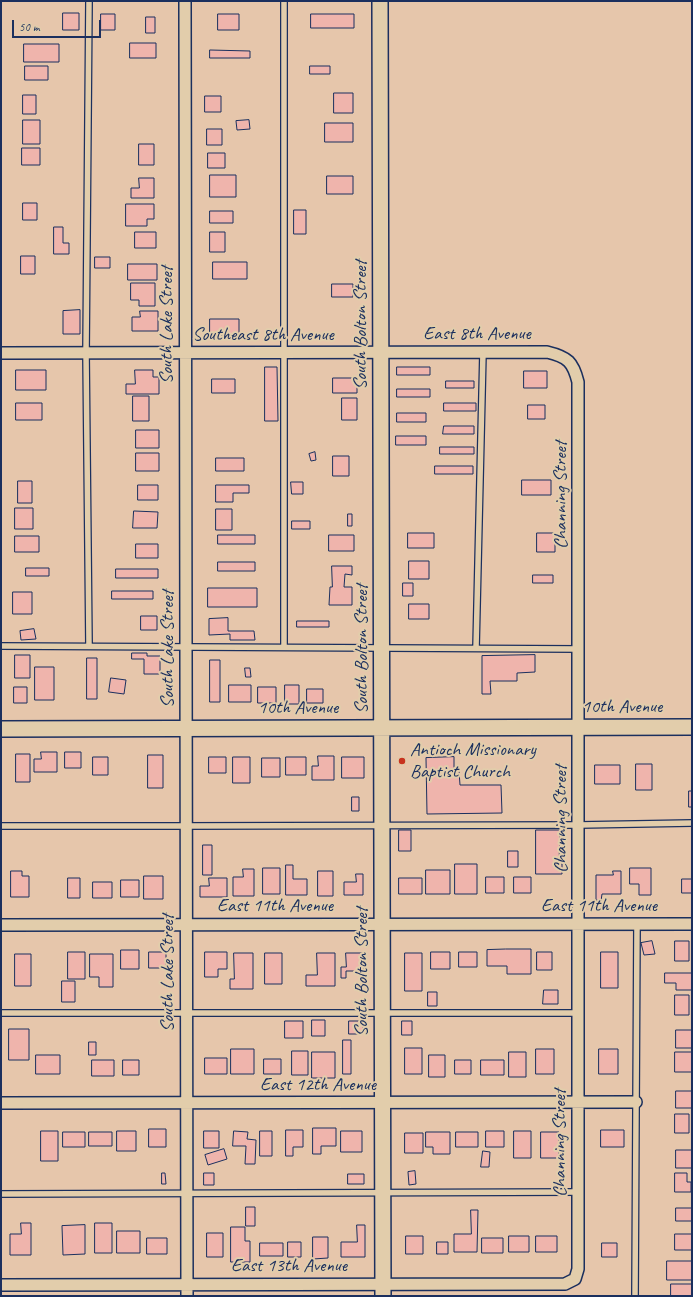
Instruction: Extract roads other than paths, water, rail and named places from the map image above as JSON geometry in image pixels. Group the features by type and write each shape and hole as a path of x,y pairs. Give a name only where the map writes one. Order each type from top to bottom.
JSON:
{"main road":[{"name":"South Bolton Street","path":"380,1 383,1290"},
{"name":"10th Avenue","path":"1,728 692,727"}],"street":[{"name":"South Lake Street","path":"185,1 187,1296"},
{"name":"Southeast 8th Avenue","path":"1,353 381,352"},
{"name":"East 8th Avenue","path":"381,352 547,352 560,355 570,361"},
{"name":"Channing Street","path":"570,361 576,371 578,382 578,1269 575,1279"},
{"name":"East 11th Avenue","path":"1,925 692,924"},
{"name":"East 12th Avenue","path":"1,1103 636,1102"},
{"name":"East 13th Avenue","path":"1,1285 187,1284 383,1290 566,1284 575,1279"}],"lane":[{"path":"89,1 86,353 89,646"},
{"path":"284,1 284,647"},
{"path":"476,648 482,352"},
{"path":"1,646 579,649"},
{"path":"1,826 579,825 692,823"},
{"path":"635,1296 637,924"},
{"path":"1,1013 578,1013"},
{"path":"1,1194 578,1192"}],"place":[{"name":"Antioch Missionary Baptist Church","path":"402,761"}]}
